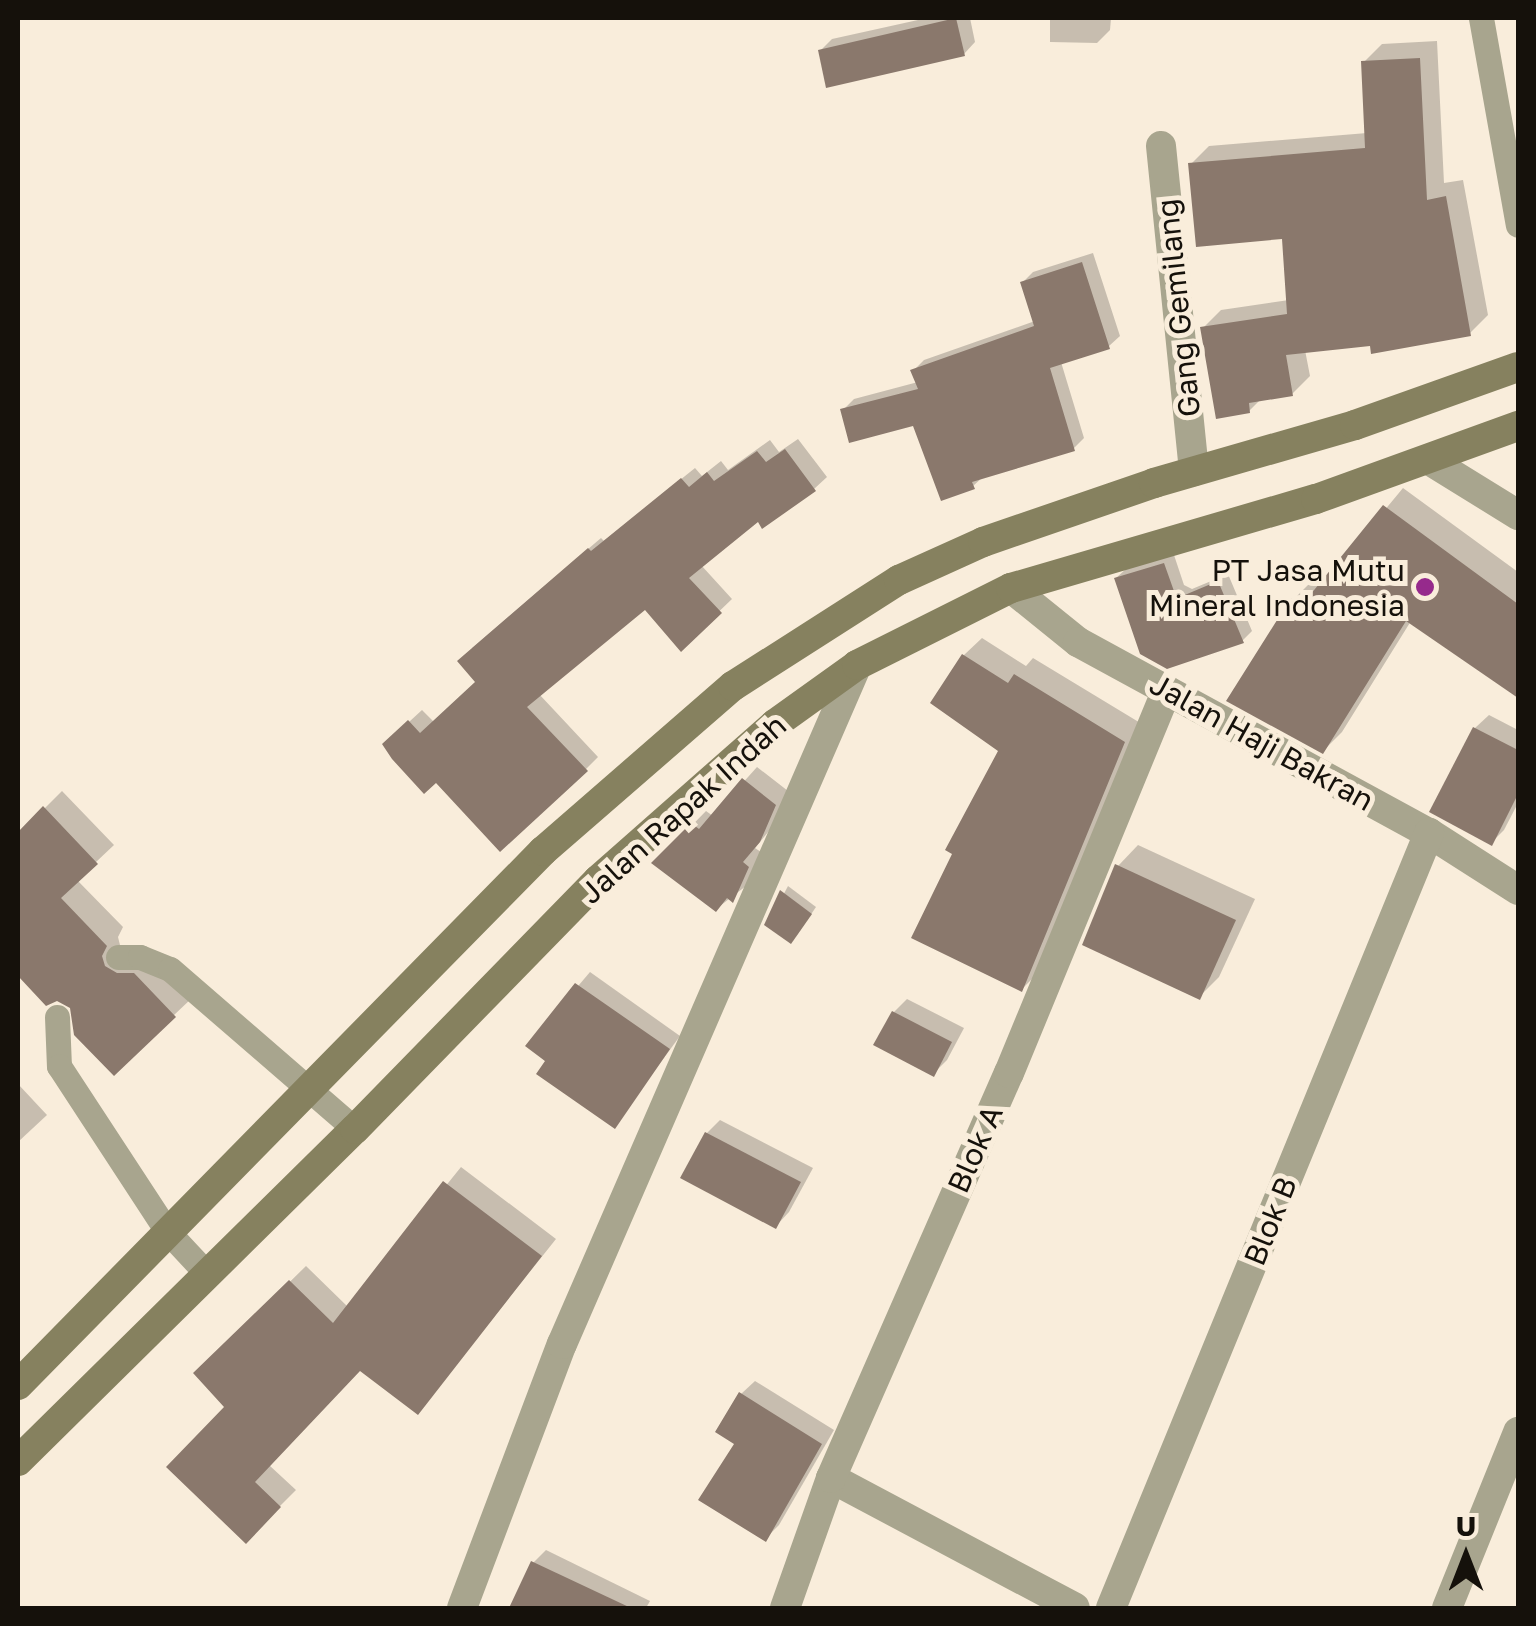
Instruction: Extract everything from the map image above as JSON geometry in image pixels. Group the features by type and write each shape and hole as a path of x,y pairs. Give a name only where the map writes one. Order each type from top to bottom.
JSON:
{"main road":[{"name":"Jalan Rapak Indah","path":"18,1385 542,851 733,686 900,580 983,542 1194,471 1355,426 1518,367"},
{"name":"Jalan Rapak Indah","path":"18,1461 355,1129 598,880 776,724 856,665 1010,588 1316,499 1518,426"}],"street":[{"name":"Gang Gemilang","path":"1162,146 1194,471"},
{"path":"1429,460 1518,515"},
{"name":"Jalan Haji Bakran","path":"1010,588 1078,642 1430,833 1518,890"},
{"path":"462,1608 562,1344 856,665"},
{"name":"Blok A","path":"784,1608 831,1478 1009,1073 1167,690"},
{"name":"Blok B","path":"1110,1608 1430,833"},
{"path":"1447,1608 1518,1432"},
{"path":"831,1478 1075,1608"}],"lane":[{"path":"1481,18 1518,225"},
{"path":"118,957 140,957 170,970 355,1129"},
{"path":"57,1018 59,1066 167,1231 208,1274"}],"building":[{"path":"956,18 965,56 826,88 818,50"},
{"path":"1420,58 1427,200 1446,196 1471,336 1371,354 1370,346 1286,355 1293,396 1249,403 1250,413 1216,419 1200,327 1287,314 1282,239 1196,247 1188,163 1365,148 1361,61"},
{"path":"1082,262 1110,349 1050,368 1075,451 972,482 975,489 941,501 913,426 849,443 840,409 918,389 910,370 1034,326 1020,282"},
{"path":"785,449 816,491 762,529 758,522 689,578 722,613 681,652 645,610 527,707 588,771 500,852 436,783 424,794 392,759 382,744 408,720 420,733 475,682 457,661 588,548 591,551 681,478 689,487 707,472 714,481 757,451 766,462"},
{"path":"1383,505 1518,604 1518,698 1406,621 1323,754 1226,701 1291,598 1302,605"},
{"path":"1164,563 1175,594 1180,597 1218,581 1244,643 1167,669 1140,654 1114,578"},
{"path":"962,654 1008,683 1014,674 1125,742 1022,992 911,938 952,854 945,850 998,751 930,703"},
{"path":"1473,727 1518,750 1518,794 1492,846 1429,812"},
{"path":"742,778 776,805 760,842 743,862 749,867 733,903 727,898 716,912 651,863 691,823 699,829"},
{"path":"43,806 98,864 61,898 107,946 102,956 105,966 117,973 134,973 176,1017 114,1076 74,1035 70,1008 57,1001 46,1006 18,976 18,832"},
{"path":"1115,864 1236,920 1200,1000 1082,945"},
{"path":"780,890 812,914 791,944 764,925"},
{"path":"575,983 670,1049 615,1129 536,1074 545,1061 525,1046"},
{"path":"892,1011 952,1042 934,1077 873,1045"},
{"path":"705,1132 801,1182 776,1229 680,1178"},
{"path":"443,1181 542,1256 418,1415 360,1371 255,1482 281,1507 246,1544 166,1467 224,1407 193,1373 289,1280 333,1323"},
{"path":"739,1392 822,1444 766,1542 698,1500 734,1444 715,1432"},
{"path":"531,1561 631,1608 509,1608"}],"place":[{"name":"PT Jasa Mutu Mineral Indonesia","path":"1425,587"}]}
